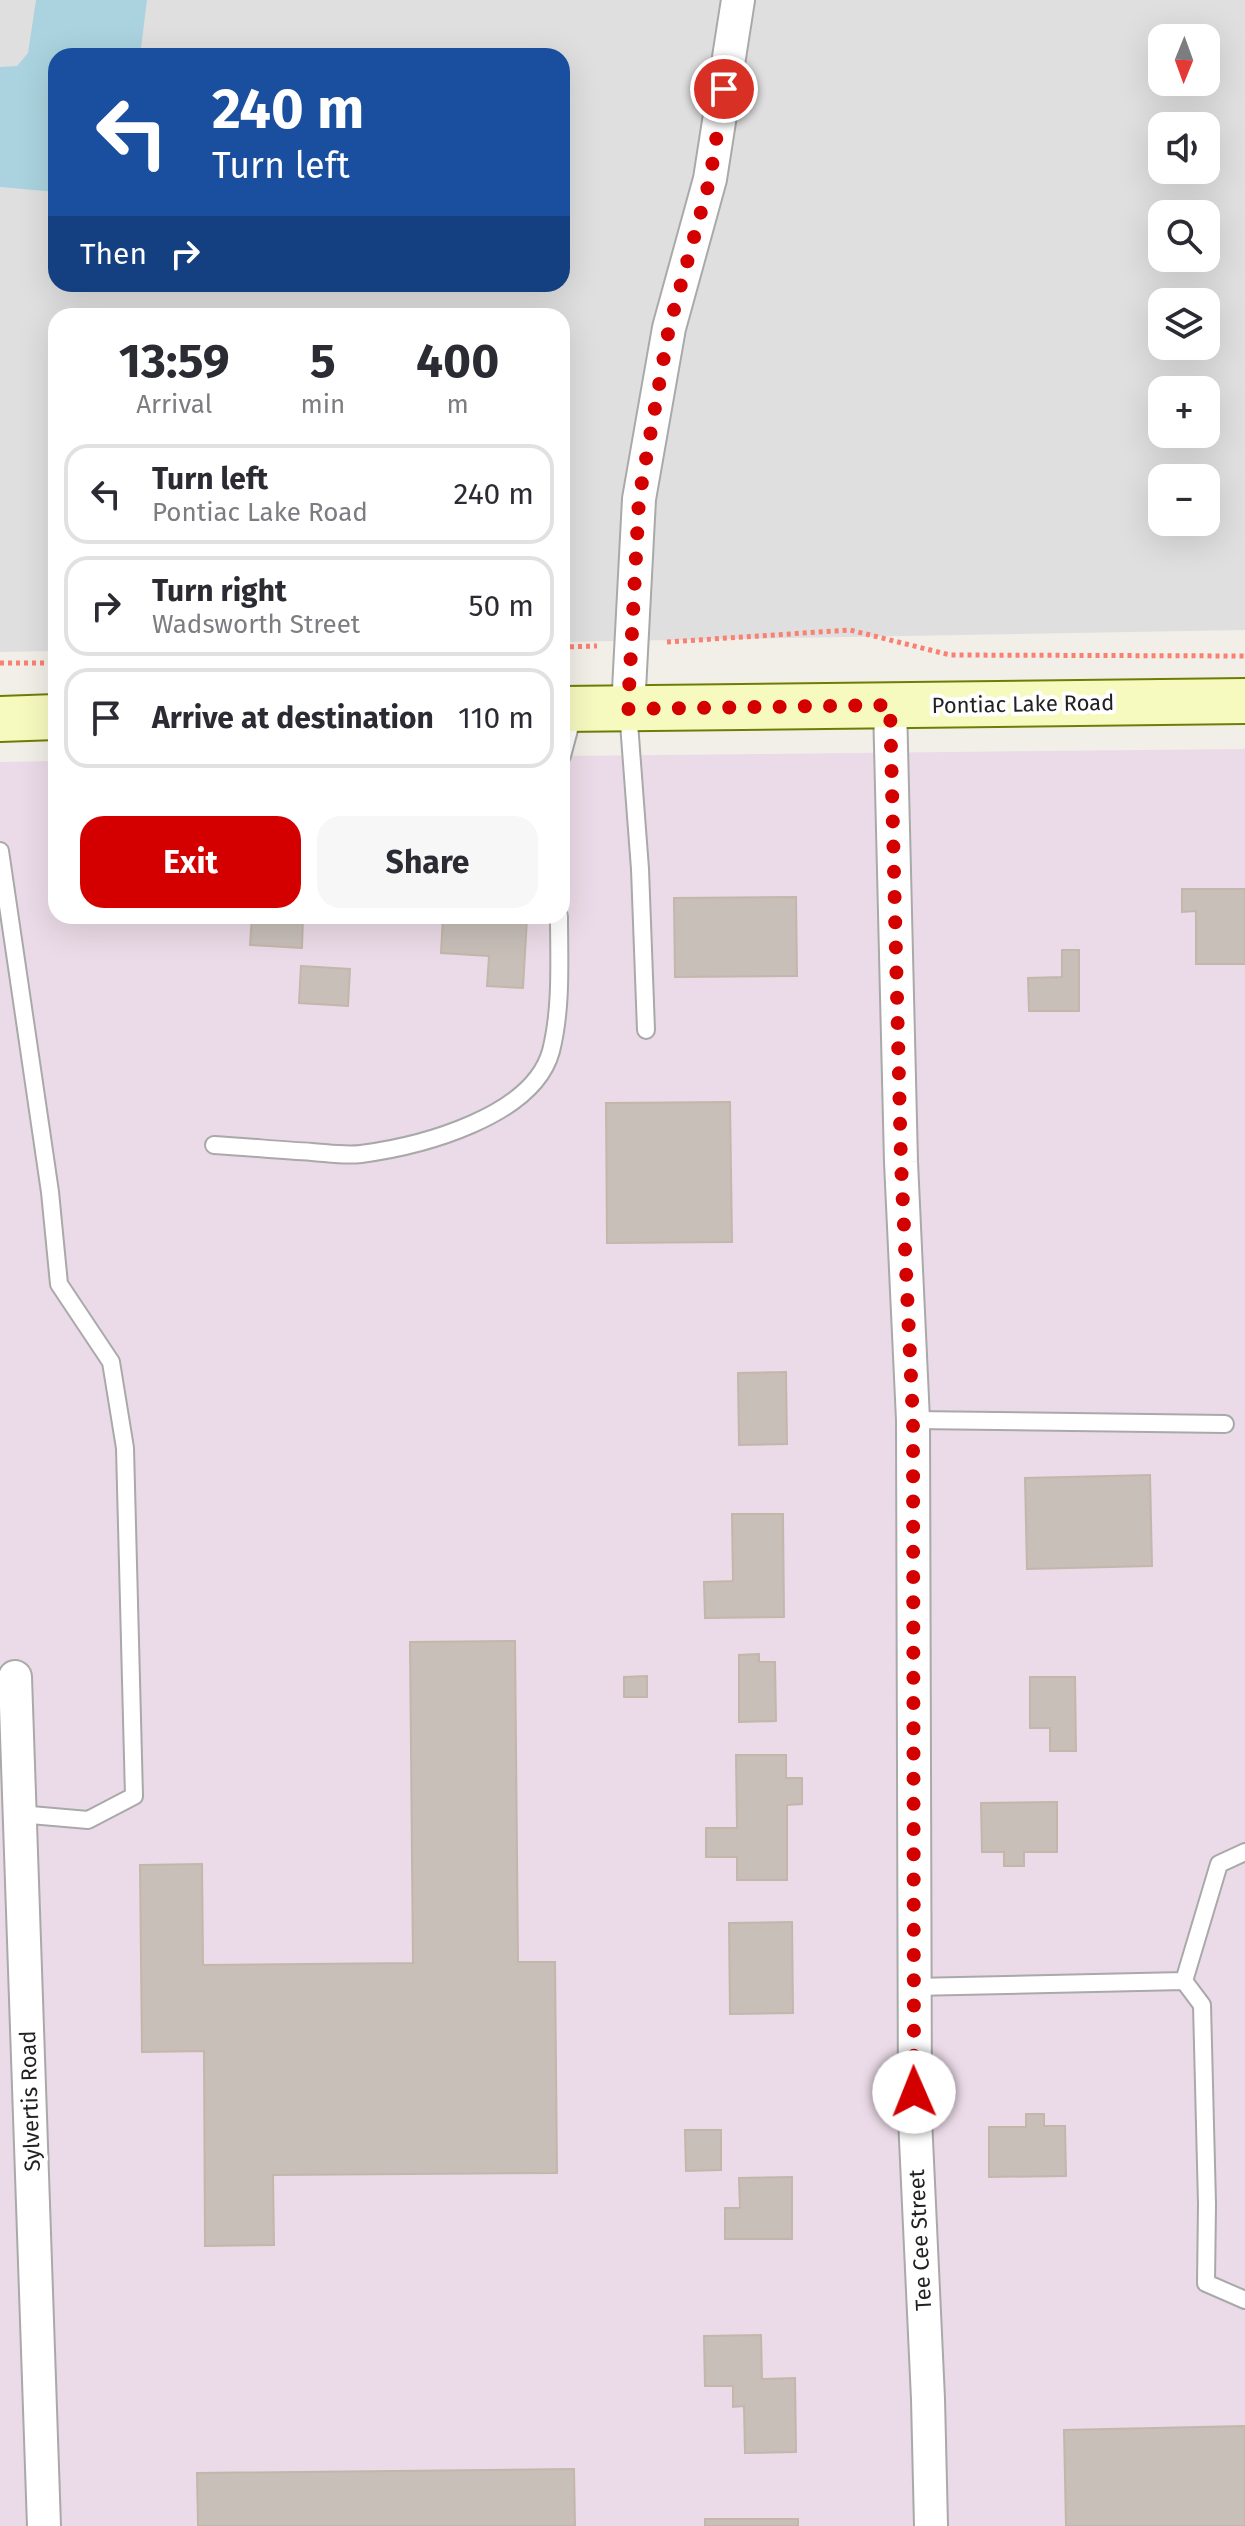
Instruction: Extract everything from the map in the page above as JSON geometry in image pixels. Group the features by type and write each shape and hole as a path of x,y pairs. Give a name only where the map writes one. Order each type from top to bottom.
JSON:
{"street":[{"path":"628,709 639,499 669,328 710,179 738,0"},
{"name":"Pontiac Lake Road","path":"570,709 1245,701"},
{"name":"Tee Cee Street","path":"890,705 901,1162 913,1420 915,2118 931,2526"},
{"path":"0,719 48,717"},
{"name":"Sylvertis Road","path":"15,1677 8,1709 19,1814 44,2526"}],"lane":[{"path":"628,709 640,869 646,1030"},
{"path":"0,851 50,1192 59,1284 111,1362 125,1448 134,1796 88,1820 19,1814"},
{"path":"214,1145 359,1155 487,1118 516,1100 537,1080 551,1052 559,991 559,924"},
{"path":"913,1420 1225,1424"},
{"path":"1184,1981 1219,1864 1245,1852"},
{"path":"913,1987 1184,1981"},
{"path":"1184,1981 1202,2005 1206,2283 1245,2300"}],"path":[{"path":"570,647 850,630 950,655 1245,656"},
{"path":"0,663 48,663"}],"shaded area":[{"path":"0,0 1245,0 1245,630 570,642 570,308 48,308 48,651 0,652"},
{"path":"1245,749 1245,2526 0,2526 0,762 48,761 48,924 570,924 570,756"}],"water":[{"path":"36,0 147,0 141,48 48,48 48,191 0,187 0,67 17,66 28,53"}],"building":[{"path":"1182,889 1245,889 1245,964 1196,964 1196,911 1182,912"},
{"path":"796,897 797,976 675,977 674,898"},
{"path":"251,924 303,924 302,948 250,945"},
{"path":"443,924 527,924 523,988 487,986 489,956 441,953"},
{"path":"1062,950 1079,950 1079,1011 1029,1011 1028,978 1062,977"},
{"path":"301,966 350,969 348,1006 299,1003"},
{"path":"730,1102 732,1242 607,1243 606,1103"},
{"path":"786,1372 787,1444 739,1445 738,1373"},
{"path":"1150,1475 1152,1566 1027,1569 1025,1478"},
{"path":"732,1514 783,1514 784,1617 705,1618 704,1582 733,1581"},
{"path":"515,1641 518,1962 555,1962 557,2173 273,2175 274,2245 205,2246 204,2051 142,2052 140,1865 202,1864 203,1965 413,1963 410,1642"},
{"path":"759,1654 759,1662 775,1662 776,1721 739,1722 739,1655"},
{"path":"647,1676 647,1697 624,1697 624,1677"},
{"path":"1030,1677 1075,1677 1076,1751 1050,1751 1050,1728 1030,1728"},
{"path":"736,1755 786,1755 786,1778 802,1778 802,1804 787,1805 787,1880 737,1880 737,1857 706,1857 706,1828 737,1828"},
{"path":"1057,1802 1057,1852 1024,1852 1024,1866 1004,1866 1004,1852 982,1852 981,1803"},
{"path":"792,1922 793,2013 730,2014 729,1923"},
{"path":"1026,2114 1044,2114 1044,2126 1065,2126 1066,2176 989,2177 989,2127 1026,2127"},
{"path":"685,2130 721,2130 721,2170 686,2171"},
{"path":"792,2177 792,2239 725,2239 725,2208 740,2208 739,2178"},
{"path":"761,2335 762,2379 795,2378 796,2452 745,2453 744,2406 733,2407 733,2386 705,2386 704,2336"},
{"path":"1245,2426 1245,2526 1066,2526 1064,2430"},
{"path":"574,2469 575,2526 198,2526 197,2473"},
{"path":"705,2519 798,2519 798,2526 705,2526"}],"route":[{"path":"724,89 710,179 669,328 639,499 628,709 890,705 901,1162 913,1420 914,2092"}]}
